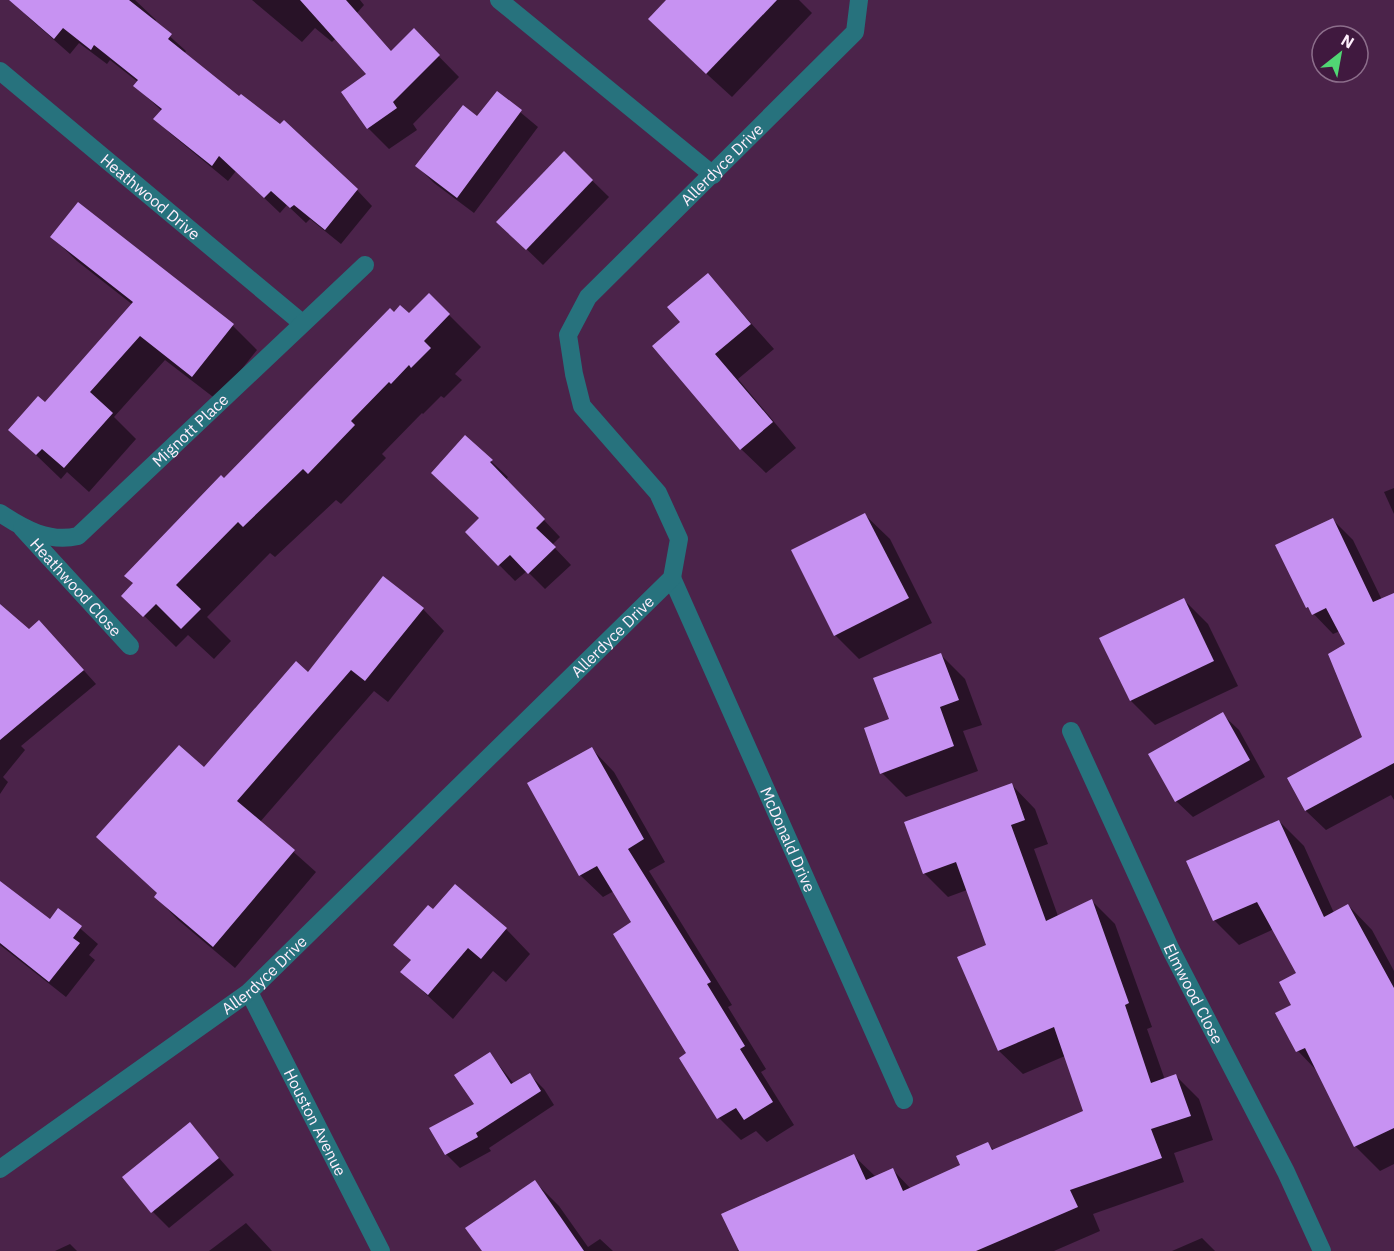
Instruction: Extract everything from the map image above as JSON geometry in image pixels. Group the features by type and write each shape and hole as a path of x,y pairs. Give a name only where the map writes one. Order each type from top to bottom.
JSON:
{"street":[{"path":"500,0 713,175"},
{"name":"Allerdyce Drive","path":"0,1168 249,992 672,579 680,539 657,493 582,406 568,335 588,297 855,32 859,0"},
{"name":"Heathwood Drive","path":"0,71 302,323"},
{"name":"Mignott Place","path":"0,513 21,527 60,540 78,536 365,265"},
{"name":"Heathwood Close","path":"21,527 130,646"},
{"name":"McDonald Drive","path":"672,579 904,1100"},
{"name":"Elmwood Close","path":"1071,731 1171,950 1286,1172 1322,1251"},
{"name":"Houston Avenue","path":"249,992 381,1251"}],"building":[{"path":"9,0 129,0 172,34 168,39 239,96 241,94 280,124 284,120 358,189 325,230 294,205 290,208 271,191 264,198 219,156 212,166 153,119 162,109 133,86 138,80 94,45 91,50 63,28 54,39"},
{"path":"300,0 346,0 391,51 414,28 440,55 393,102 397,108 367,129 341,92 366,74"},
{"path":"666,0 777,0 706,74 648,19"},
{"path":"497,91 522,110 457,198 415,166 463,105 477,116"},
{"path":"564,151 593,180 526,250 496,222"},
{"path":"78,202 234,324 192,377 140,336 90,392 113,413 64,468 42,449 36,455 8,430 38,396 45,402 133,302 50,237"},
{"path":"708,273 751,324 715,354 773,422 740,450 652,346 680,322 667,307"},
{"path":"429,293 450,314 424,341 431,348 411,368 409,365 391,384 389,382 351,421 355,425 308,474 303,469 243,527 238,522 176,585 201,609 181,629 156,604 143,617 121,596 133,583 124,576 221,475 224,478 390,308 394,312 400,305 409,313"},
{"path":"465,435 493,460 490,462 545,519 536,528 556,547 528,574 510,555 498,566 465,532 479,518 431,473"},
{"path":"865,513 909,598 834,636 791,550"},
{"path":"1333,518 1373,602 1394,593 1394,763 1305,811 1287,778 1362,737 1328,654 1345,644 1326,608 1312,615 1308,607 1306,608 1275,545"},
{"path":"383,576 424,608 365,681 351,670 237,801 295,850 213,947 154,897 157,893 96,837 179,745 204,767 296,661 308,672"},
{"path":"1184,598 1214,661 1130,701 1099,638"},
{"path":"0,604 29,629 39,620 84,670 0,740"},
{"path":"941,653 959,700 940,707 954,746 880,774 864,728 889,719 873,678"},
{"path":"1223,712 1250,760 1175,802 1148,754"},
{"path":"592,747 644,839 628,849 711,982 707,984 745,1046 740,1049 773,1102 744,1120 736,1108 717,1119 679,1058 686,1053 613,934 631,922 597,866 579,876 527,783"},
{"path":"1012,783 1025,820 1011,825 1046,921 1092,899 1129,1003 1125,1005 1151,1083 1176,1074 1191,1116 1151,1129 1162,1158 1070,1190 1078,1207 976,1251 739,1251 721,1214 854,1154 866,1180 893,1168 903,1191 960,1165 956,1156 988,1142 992,1150 1083,1111 1054,1027 998,1051 957,957 986,945 956,862 923,874 904,822"},
{"path":"1279,820 1324,917 1348,904 1394,988 1394,1128 1354,1147 1305,1048 1296,1052 1275,1013 1291,1005 1279,982 1296,973 1257,902 1213,921 1186,861"},
{"path":"0,881 50,919 58,908 82,926 73,938 80,943 49,982 0,943"},
{"path":"455,884 507,928 481,959 468,948 428,995 400,972 411,960 393,945 428,905 433,909"},
{"path":"490,1052 511,1084 530,1073 541,1091 476,1133 478,1137 445,1155 429,1128 474,1104 454,1075"},
{"path":"190,1122 219,1158 151,1213 122,1177"},
{"path":"535,1180 584,1251 482,1251 465,1228"}]}
